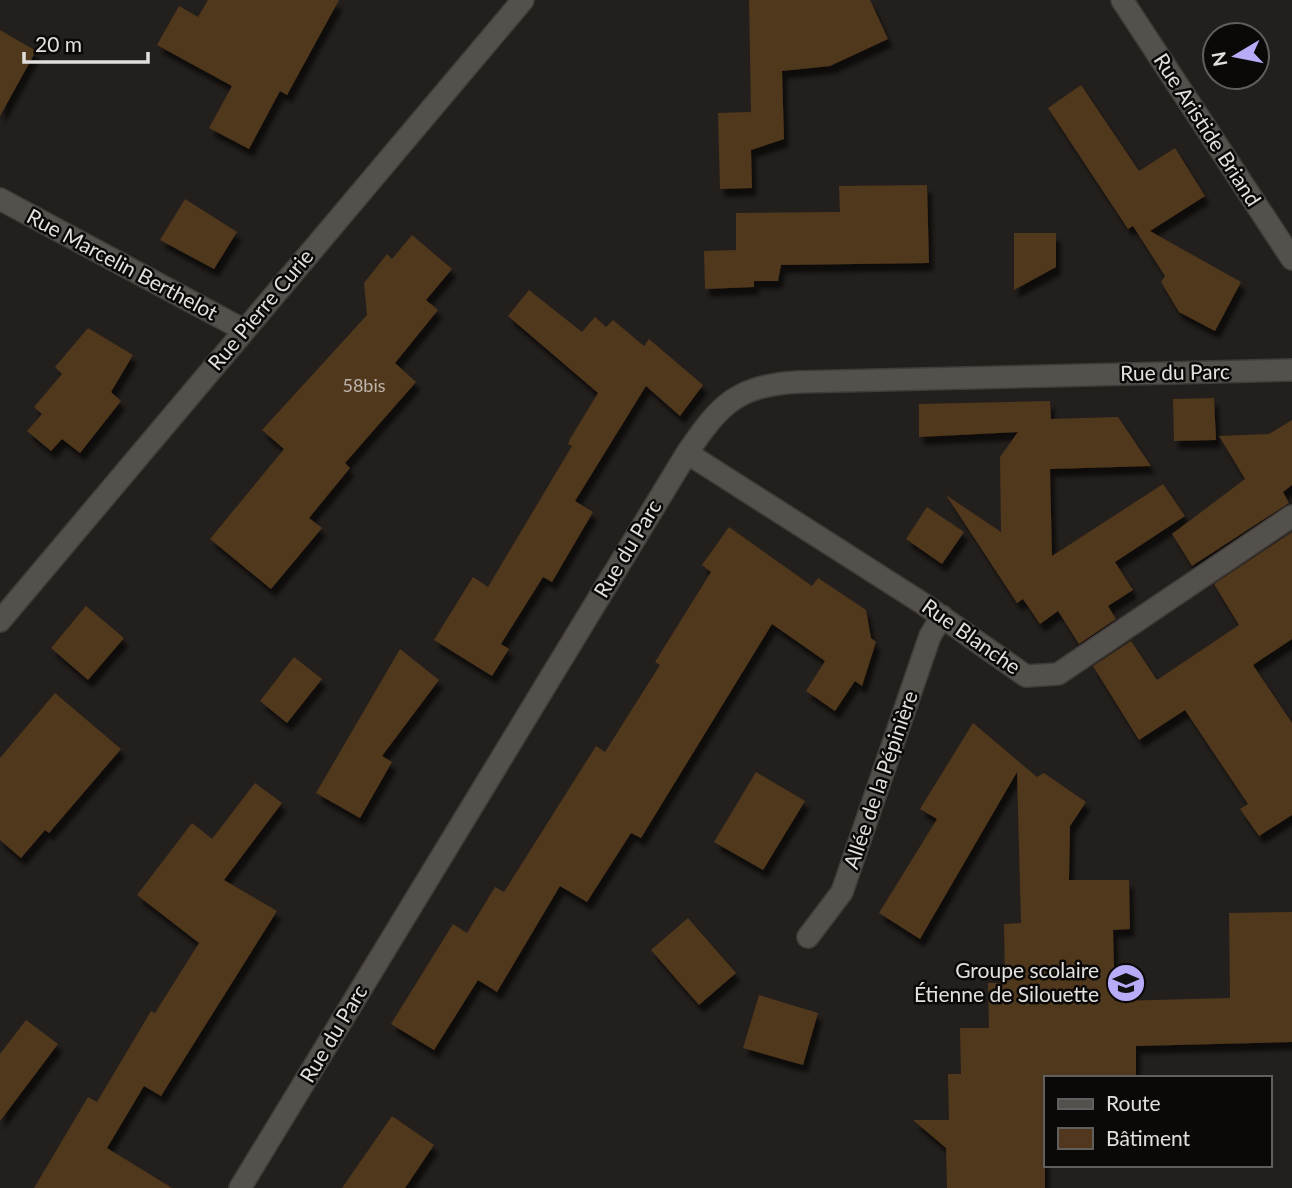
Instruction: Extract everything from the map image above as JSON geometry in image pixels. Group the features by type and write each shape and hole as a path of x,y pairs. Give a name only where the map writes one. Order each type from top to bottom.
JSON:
{"street":[{"name":"Rue Pierre Curie","path":"0,621 523,0"},
{"name":"Rue Aristide Briand","path":"1122,0 1292,259"},
{"name":"Rue Marcelin Berthelot","path":"0,199 244,330"},
{"name":"Rue du Parc","path":"240,1188 687,453 710,419 726,405 743,393 772,384 1292,370"},
{"name":"Rue Blanche","path":"687,453 942,616 1027,676 1058,674 1292,516"},
{"name":"Allée de la Pépinière","path":"808,937 842,892 930,636 942,616"}],"building":[{"path":"208,0 339,0 287,95 280,91 249,149 209,128 232,86 157,45 179,6 198,17"},
{"path":"749,0 870,0 888,39 830,66 782,71 784,139 751,150 752,188 720,189 718,113 751,112"},
{"path":"0,30 36,51 0,116"},
{"path":"1081,85 1139,171 1175,148 1205,196 1150,231 1241,282 1215,331 1179,312 1161,282 1165,276 1133,226 1128,229 1048,108"},
{"path":"927,185 929,263 781,265 778,281 754,281 754,287 705,289 704,251 736,250 736,213 840,212 839,186"},
{"path":"185,199 237,232 214,269 160,240"},
{"path":"1014,233 1056,233 1056,267 1014,290"},
{"path":"412,235 452,269 426,300 438,310 395,363 416,382 345,463 350,468 309,518 322,528 271,589 210,539 284,449 262,430 367,315 364,283 387,254 392,259"},
{"path":"529,290 582,332 595,317 606,327 613,320 644,346 649,339 703,385 680,416 646,386 575,501 593,512 552,582 543,577 501,644 509,649 492,676 434,640 473,577 488,587 572,446 568,444 570,439 598,393 508,316"},
{"path":"88,328 133,355 111,392 121,401 80,453 62,439 51,451 27,431 42,414 34,407 62,374 55,367"},
{"path":"1214,398 1216,440 1174,441 1173,399"},
{"path":"1050,401 1051,419 1118,417 1151,466 1050,469 1052,556 1163,484 1185,516 1115,562 1133,590 1108,606 1116,619 1079,644 1058,611 1040,624 1023,599 1017,603 946,495 1001,532 1000,457 1018,432 919,437 919,404"},
{"path":"1292,420 1292,485 1283,492 1289,503 1192,566 1172,534 1245,479 1219,436 1269,434"},
{"path":"927,507 964,532 942,564 906,539"},
{"path":"729,527 812,586 818,578 866,610 871,638 876,642 862,686 855,681 835,711 806,691 825,661 772,624 641,838 631,833 587,902 560,886 497,992 478,980 434,1050 391,1024 453,924 467,933 495,887 504,892 596,746 605,752 660,665 655,662 711,572 702,565"},
{"path":"1292,532 1292,639 1253,665 1292,723 1292,815 1259,836 1240,809 1248,804 1185,710 1139,740 1093,666 1131,641 1157,680 1239,625 1214,584"},
{"path":"86,606 124,638 88,680 51,648"},
{"path":"400,649 439,680 382,756 392,762 360,818 316,793"},
{"path":"294,657 322,679 287,723 260,701"},
{"path":"55,693 121,749 49,833 45,830 21,858 0,840 0,758"},
{"path":"973,723 1037,777 1044,773 1086,802 1070,826 1069,880 1129,880 1130,929 1113,930 1115,1001 1230,998 1229,913 1292,912 1292,1042 1136,1046 1136,1076 1044,1076 1045,1188 947,1188 946,1148 913,1120 949,1120 948,1074 961,1074 960,1028 989,1028 988,983 1005,983 1004,924 1021,923 1017,772 920,939 879,913 937,819 920,809"},
{"path":"756,772 805,801 763,870 714,842"},
{"path":"255,783 282,803 224,880 277,911 161,1096 144,1086 107,1148 172,1188 34,1188 88,1097 97,1102 151,1011 155,1013 199,943 137,895 192,823 212,839"},
{"path":"688,918 736,973 699,1005 651,950"},
{"path":"759,995 818,1013 803,1065 743,1048"},
{"path":"26,1020 58,1044 0,1121 0,1054"},
{"path":"392,1116 434,1145 405,1188 342,1188"}],"place":[{"name":"Groupe scolaire Étienne de Silouette","path":"1126,983"}]}
